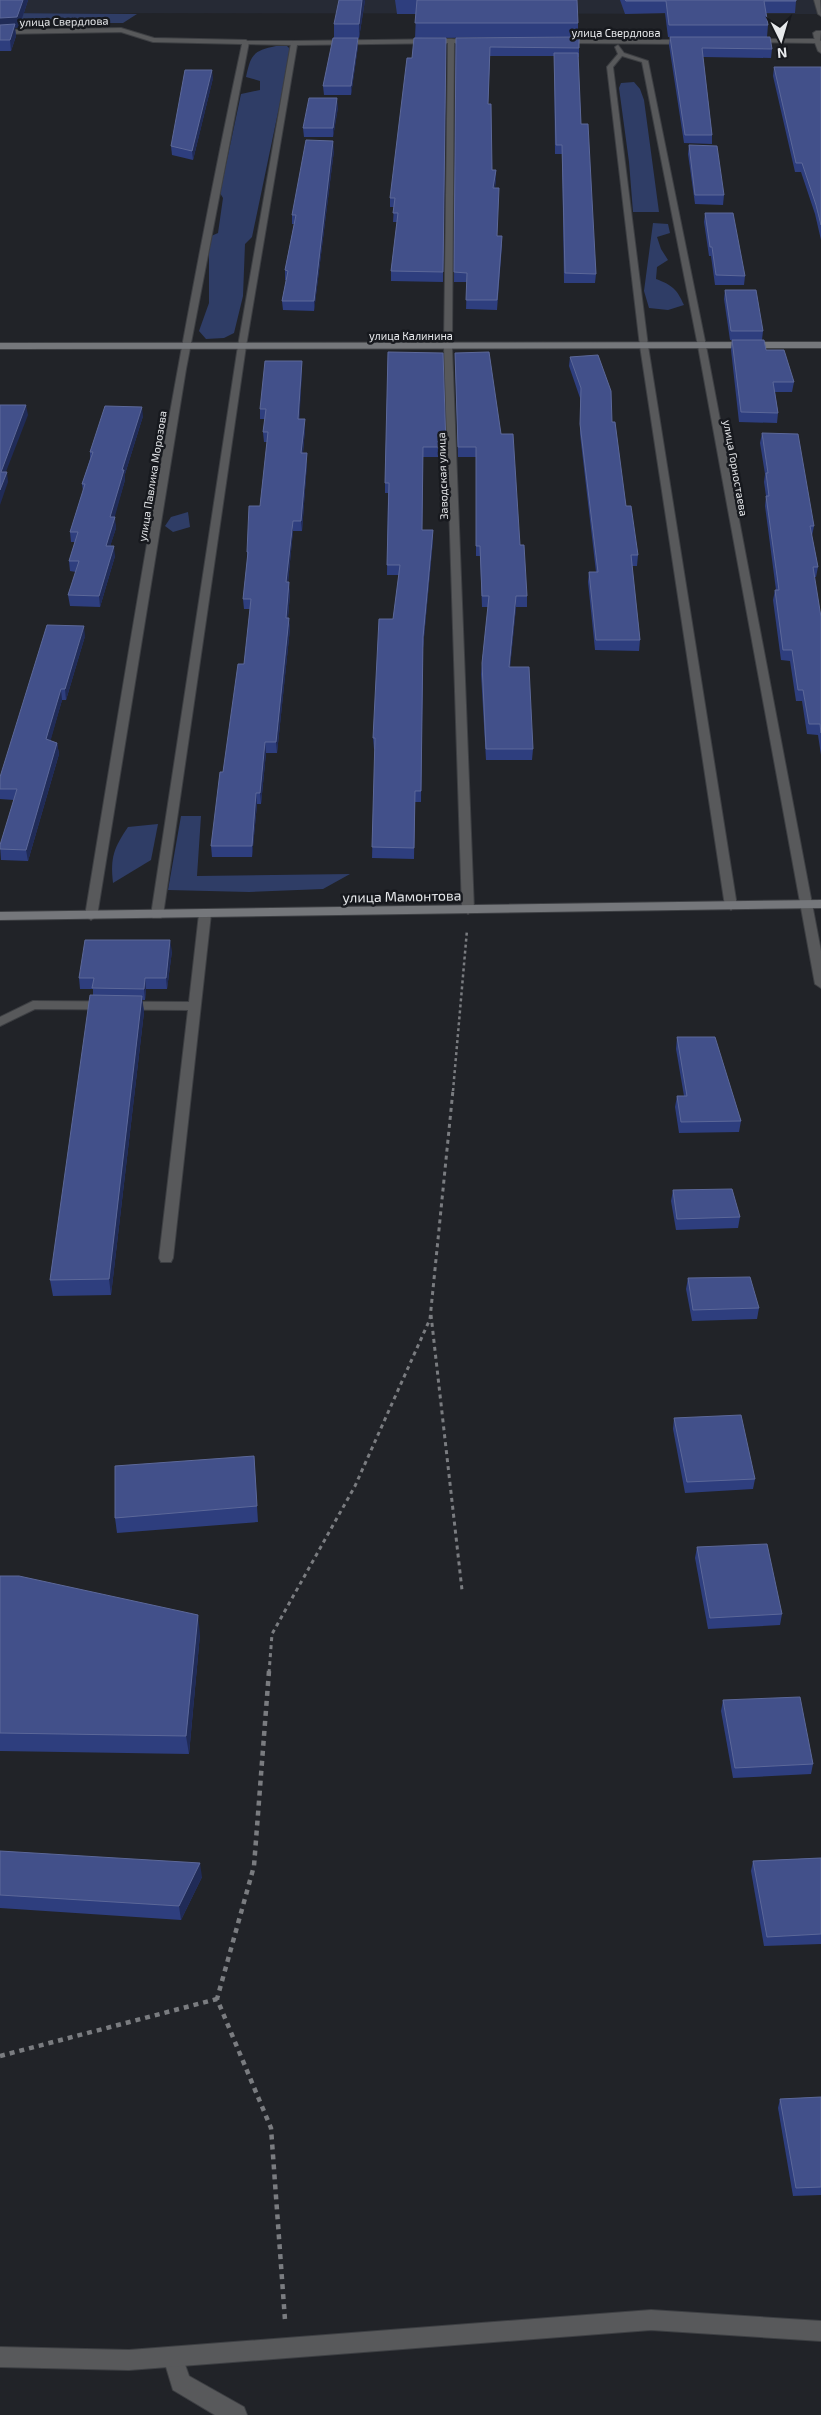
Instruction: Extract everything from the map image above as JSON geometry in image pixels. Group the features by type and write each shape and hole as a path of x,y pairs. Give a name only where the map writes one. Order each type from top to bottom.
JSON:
{"main road":[{"name":"улица Калинина","path":"0,346 448,347 821,345"},
{"name":"улица Мамонтова","path":"0,916 821,904"}],"street":[{"path":"817,0 821,14"},
{"name":"улица Свердлова","path":"0,32 121,30 153,40 294,43"},
{"path":"821,33 816,33 821,51"},
{"name":"Заводская улица","path":"451,41 448,347 468,910"},
{"path":"156,915 242,346 294,43 480,41"},
{"name":"улица Свердлова","path":"558,41 693,42"},
{"path":"750,41 818,41"},
{"name":"улица Павлика Морозова","path":"91,916 185,346 213,191 246,42"},
{"path":"615,42 621,54 610,67 644,346 731,906"},
{"name":"улица Горностаева","path":"621,54 645,61 702,346 821,984"},
{"path":"166,1258 205,914"},
{"path":"0,1022 34,1005 195,1006"},
{"path":"0,2356 130,2360 650,2320 821,2331"},
{"path":"172,2357 180,2384 236,2415"}],"path":[{"path":"287,2348 271,2128 218,1999 254,1866 272,1634 355,1486 430,1319 449,1140 468,910"},
{"path":"431,1309 462,1590"},
{"path":"0,2056 218,1999"}],"shaded area":[{"path":"0,0 821,0 821,14 0,13"},
{"path":"0,13 137,14 123,23 0,23"},
{"path":"276,46 287,46 291,50 252,237 245,244 243,296 234,333 224,338 206,339 199,331 209,303 209,237 218,233 223,198 220,193 241,94 260,90 260,81 246,77 250,63 258,52"},
{"path":"634,82 640,89 644,100 659,212 633,212 629,162 619,88 621,83"},
{"path":"653,223 668,224 670,233 657,237 661,249 668,260 657,267 656,279 673,288 684,305 668,310 649,308 644,291"},
{"path":"188,512 190,527 173,532 165,526 171,517"},
{"path":"181,816 201,816 197,876 350,874 323,889 249,892 168,890"},
{"path":"158,824 151,860 113,883 112,866 114,853 128,827"}],"building":[{"path":"0,0 23,0 17,17 0,18"},
{"path":"339,0 362,0 359,24 334,24"},
{"path":"417,0 577,0 578,23 415,23"},
{"path":"625,0 796,1 764,1 768,25 669,25 666,1"},
{"path":"15,24 10,40 0,40 0,25"},
{"path":"579,37 579,48 490,47 488,104 491,104 492,170 496,170 493,188 499,188 497,236 502,236 497,300 466,300 467,273 454,272 456,38"},
{"path":"670,37 770,37 772,49 702,48 712,135 685,135"},
{"path":"333,38 358,38 351,86 323,86"},
{"path":"414,38 446,38 443,272 391,271 398,213 393,213 395,198 390,198 407,58 412,58"},
{"path":"554,53 578,53 581,124 588,124 596,274 565,273 562,145 556,145"},
{"path":"774,67 821,67 821,225 802,163 796,163"},
{"path":"185,70 212,70 192,151 171,146"},
{"path":"309,98 337,98 333,128 303,128"},
{"path":"306,140 333,141 314,301 282,301 288,271 285,270 296,215 292,215"},
{"path":"689,145 717,146 724,195 695,195"},
{"path":"705,213 733,213 745,276 716,275"},
{"path":"725,290 756,290 763,331 731,331"},
{"path":"732,340 764,340 766,350 784,350 794,382 773,382 778,413 741,412"},
{"path":"388,352 443,353 446,447 423,447 422,530 433,530 423,637 421,791 415,791 414,848 372,847 375,738 373,738 379,619 393,619 400,565 387,565 389,483 385,483"},
{"path":"489,352 501,434 513,434 520,545 524,545 527,596 516,596 509,667 529,667 533,749 486,749 482,663 489,596 482,596 480,546 476,546 476,447 458,447 455,353"},
{"path":"598,355 611,391 612,422 615,422 626,506 631,506 638,555 631,555 640,640 596,640 589,572 598,572 580,424 581,388 570,357"},
{"path":"265,361 302,361 298,419 305,419 301,453 307,453 301,521 293,521 286,582 289,582 286,618 289,618 276,742 265,742 260,793 256,793 252,846 211,846 220,772 223,772 238,664 244,664 251,599 243,599 248,552 249,506 260,506 268,432 263,432 266,409 260,409"},
{"path":"0,405 26,405 1,472 7,472 0,490"},
{"path":"105,406 142,407 122,470 124,470 110,517 115,517 106,546 114,546 99,596 68,595 79,561 69,561 78,532 70,532 85,484 82,484 93,452 90,452"},
{"path":"762,433 798,434 814,526 810,526 818,567 813,567 821,617 821,733 820,724 809,724 803,690 798,690 792,650 783,650 775,590 779,590 766,496 769,496 766,473 768,473"},
{"path":"47,625 84,626 65,689 61,689 46,739 57,743 26,850 0,849 17,789 0,789 0,777"},
{"path":"85,940 170,940 166,978 145,978 144,989 92,988 94,978 79,978"},
{"path":"90,995 142,996 109,1279 50,1280"},
{"path":"677,1037 715,1037 741,1121 681,1122 677,1096 687,1096"},
{"path":"732,1189 740,1217 677,1219 673,1190"},
{"path":"750,1277 759,1308 693,1310 688,1278"},
{"path":"741,1415 755,1479 687,1482 674,1418"},
{"path":"254,1456 257,1506 115,1518 115,1466"},
{"path":"767,1544 782,1614 710,1618 697,1547"},
{"path":"0,1576 19,1576 198,1615 186,1736 0,1733"},
{"path":"800,1697 813,1764 735,1768 723,1700"},
{"path":"0,1851 200,1863 179,1906 0,1895"},
{"path":"821,1858 821,1934 767,1937 753,1861"},
{"path":"821,2097 821,2187 796,2188 780,2099"}]}
